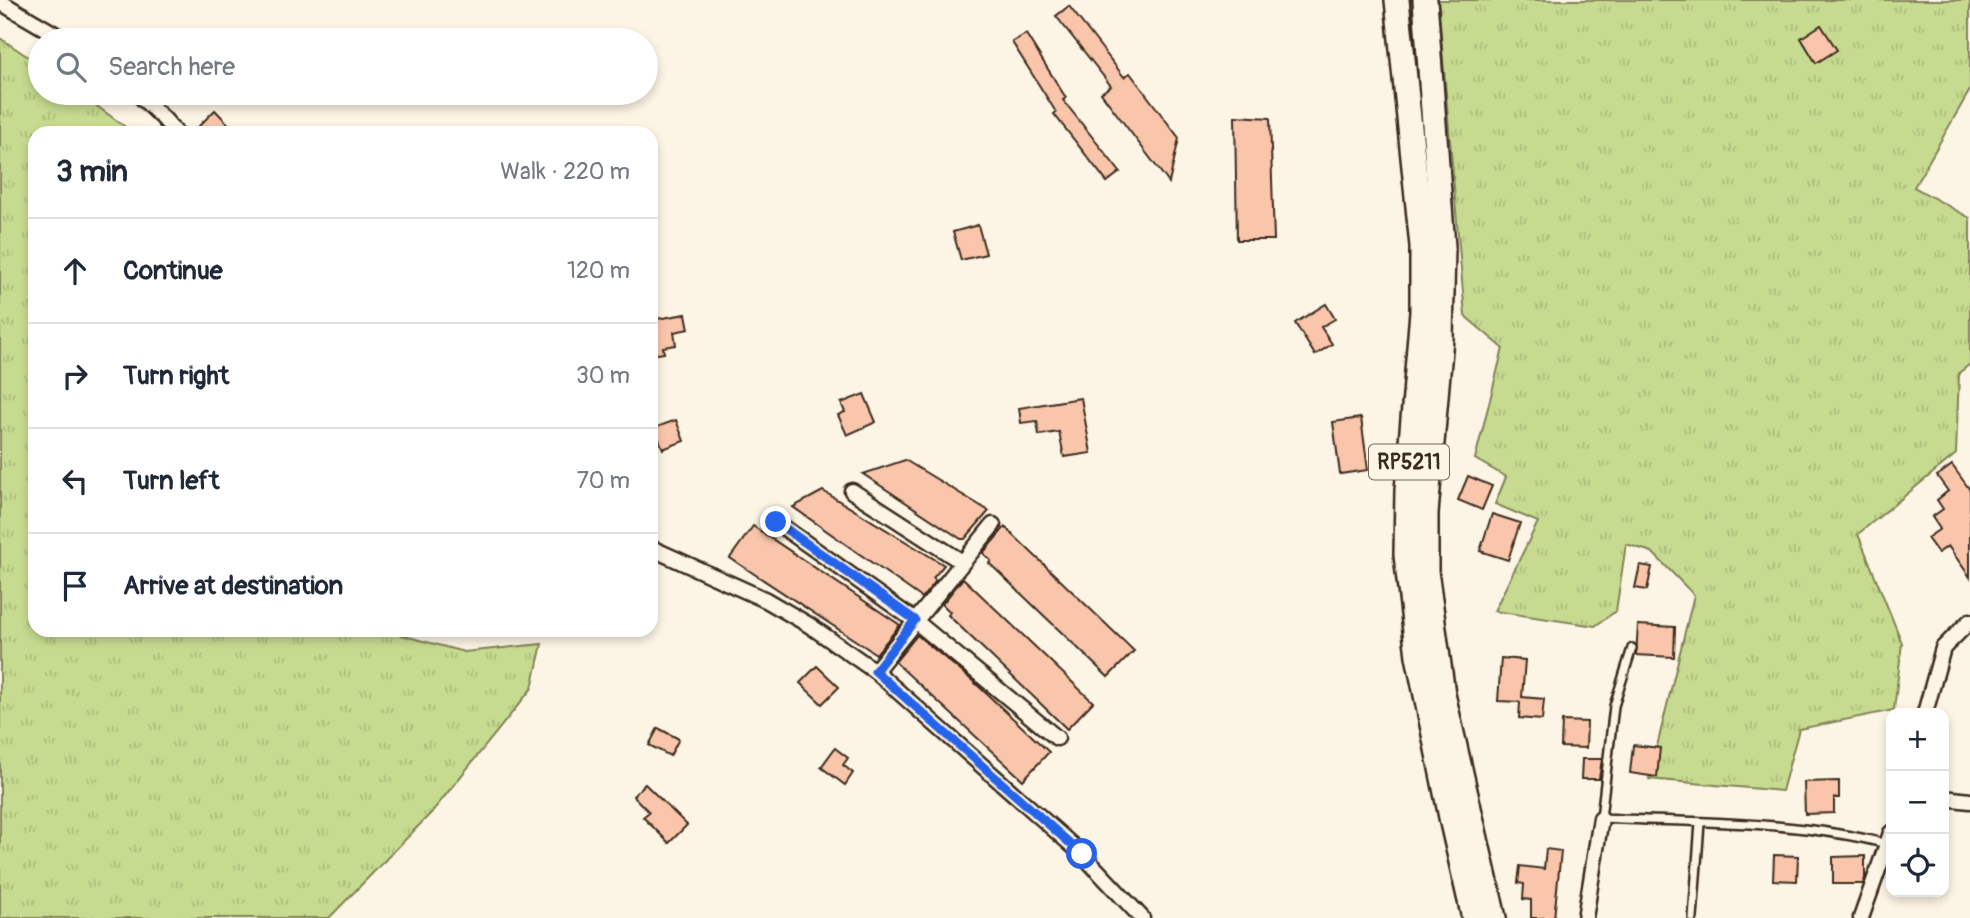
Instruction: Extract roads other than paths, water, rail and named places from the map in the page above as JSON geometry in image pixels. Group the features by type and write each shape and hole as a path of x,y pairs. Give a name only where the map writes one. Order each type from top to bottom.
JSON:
{"main road":[{"name":"RP5211","path":"1397,0 1422,246 1422,312 1407,490 1406,555 1418,656 1453,827 1475,918"},
{"name":"RP5211","path":"1425,0 1443,247 1441,338 1426,513 1426,571 1443,694 1494,918"}],"street":[{"path":"0,2 44,28"},
{"path":"149,105 170,126"},
{"path":"852,491 962,562"},
{"path":"776,522 915,620 1057,738"},
{"path":"875,671 993,525"},
{"path":"658,551 766,600 809,625 875,671 1082,854 1142,918"},
{"path":"1926,708 1942,648 1970,621"},
{"path":"1949,799 1970,801"},
{"path":"1585,918 1601,818"},
{"path":"1861,918 1886,847"}],"lane":[{"path":"1632,648 1614,706 1601,818 1819,831 1886,839"},
{"path":"1693,918 1700,823"}]}
